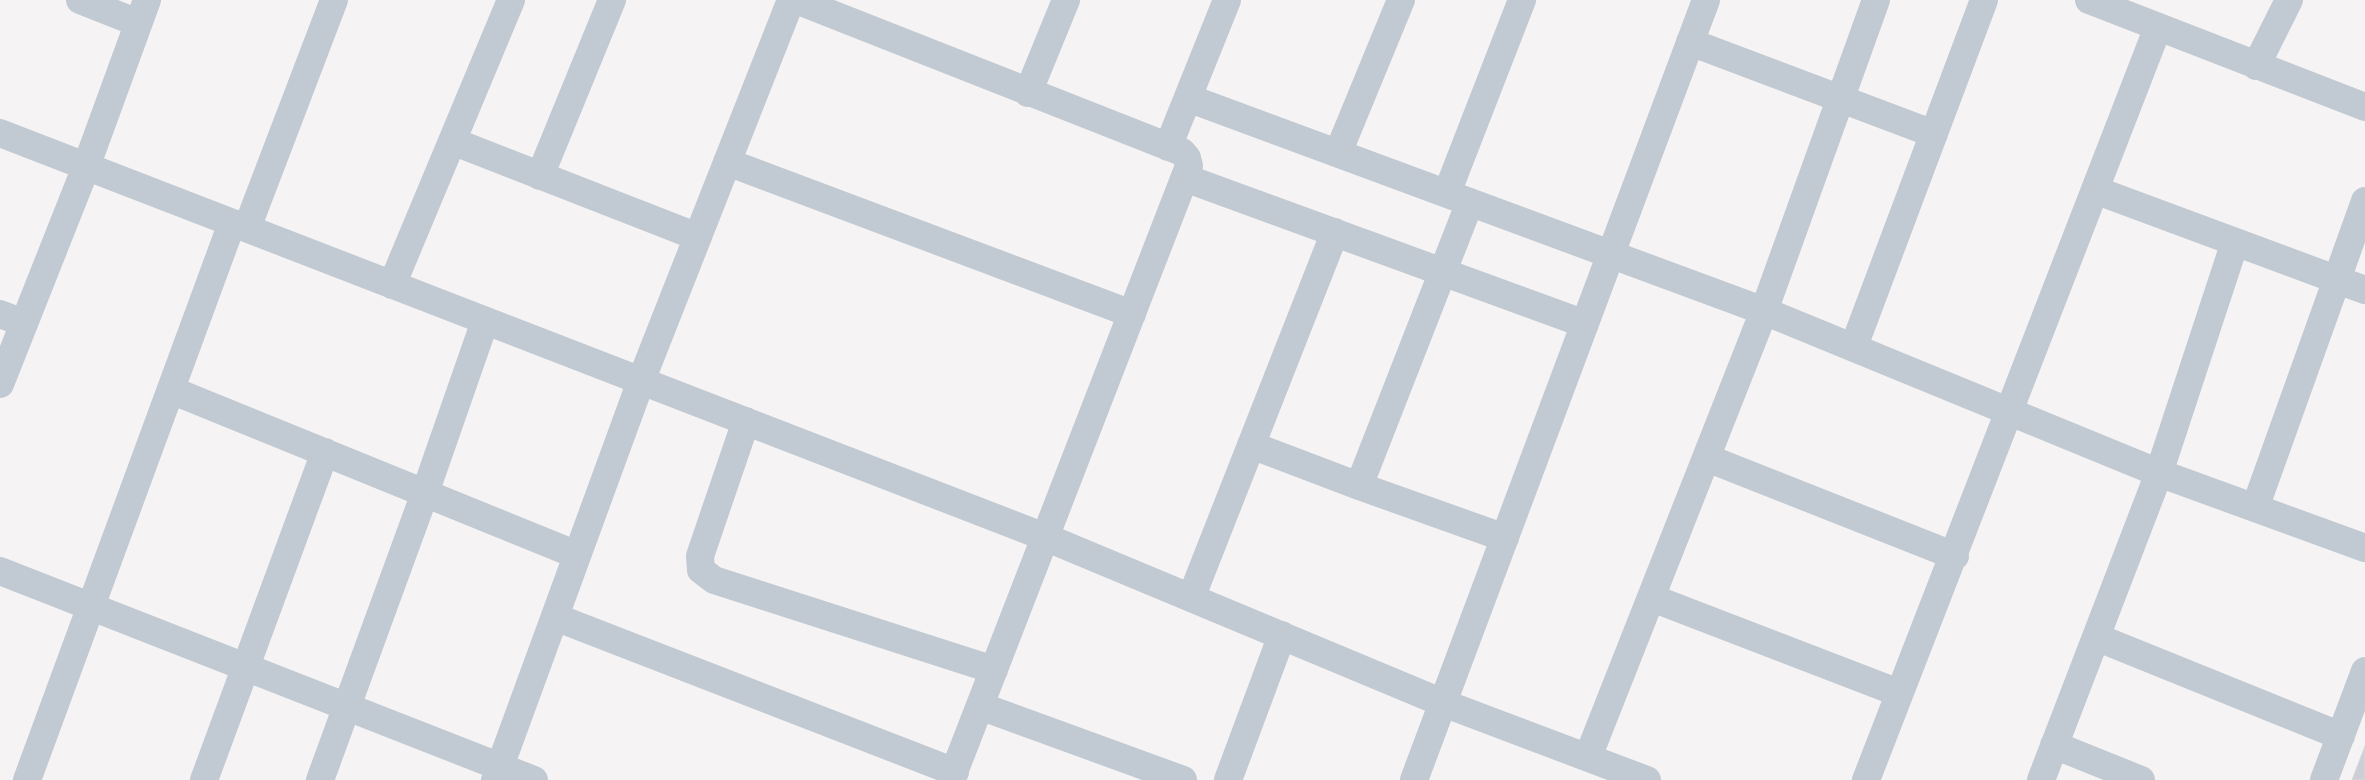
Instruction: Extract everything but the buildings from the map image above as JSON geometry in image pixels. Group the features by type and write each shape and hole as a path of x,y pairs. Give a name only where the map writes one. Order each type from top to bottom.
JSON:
{"street":[{"path":"0,384 12,319 86,167 142,12 80,0"},
{"path":"27,780 171,390 334,0"},
{"path":"392,285 511,0"},
{"path":"540,176 612,0"},
{"path":"498,773 641,381 791,0"},
{"path":"555,617 953,776 1189,166 1187,158 1182,152 796,0"},
{"path":"1028,92 1066,0"},
{"path":"1168,147 1228,0"},
{"path":"1338,153 1401,0"},
{"path":"1358,486 1444,273 1459,198 1522,0"},
{"path":"1414,780 1706,0"},
{"path":"1588,757 1764,311 1876,0"},
{"path":"1854,346 1984,0"},
{"path":"2089,0 2365,107"},
{"path":"2256,66 2289,0"},
{"path":"1866,780 1955,556 2009,410 2158,27"},
{"path":"1690,42 1934,134"},
{"path":"1188,98 1764,311 1854,346 2159,473 2365,548"},
{"path":"0,133 1045,537 1443,703 1647,780"},
{"path":"452,141 698,237"},
{"path":"727,162 1132,314"},
{"path":"1184,178 1585,324"},
{"path":"2094,190 2365,290"},
{"path":"2255,508 2365,201"},
{"path":"1191,598 1335,232"},
{"path":"2041,780 2159,473 2235,242"},
{"path":"320,780 486,321"},
{"path":"171,390 578,555"},
{"path":"746,422 700,556 701,570 714,580 994,670"},
{"path":"1251,445 1358,486 1505,538"},
{"path":"204,780 326,452"},
{"path":"1707,458 1955,556"},
{"path":"0,571 346,706 498,773 534,780"},
{"path":"1652,598 1899,693"},
{"path":"1228,780 1282,635"},
{"path":"2096,637 2341,736"},
{"path":"2324,780 2365,671"},
{"path":"980,706 1127,770 1183,780"},
{"path":"2054,746 2142,780"}]}
